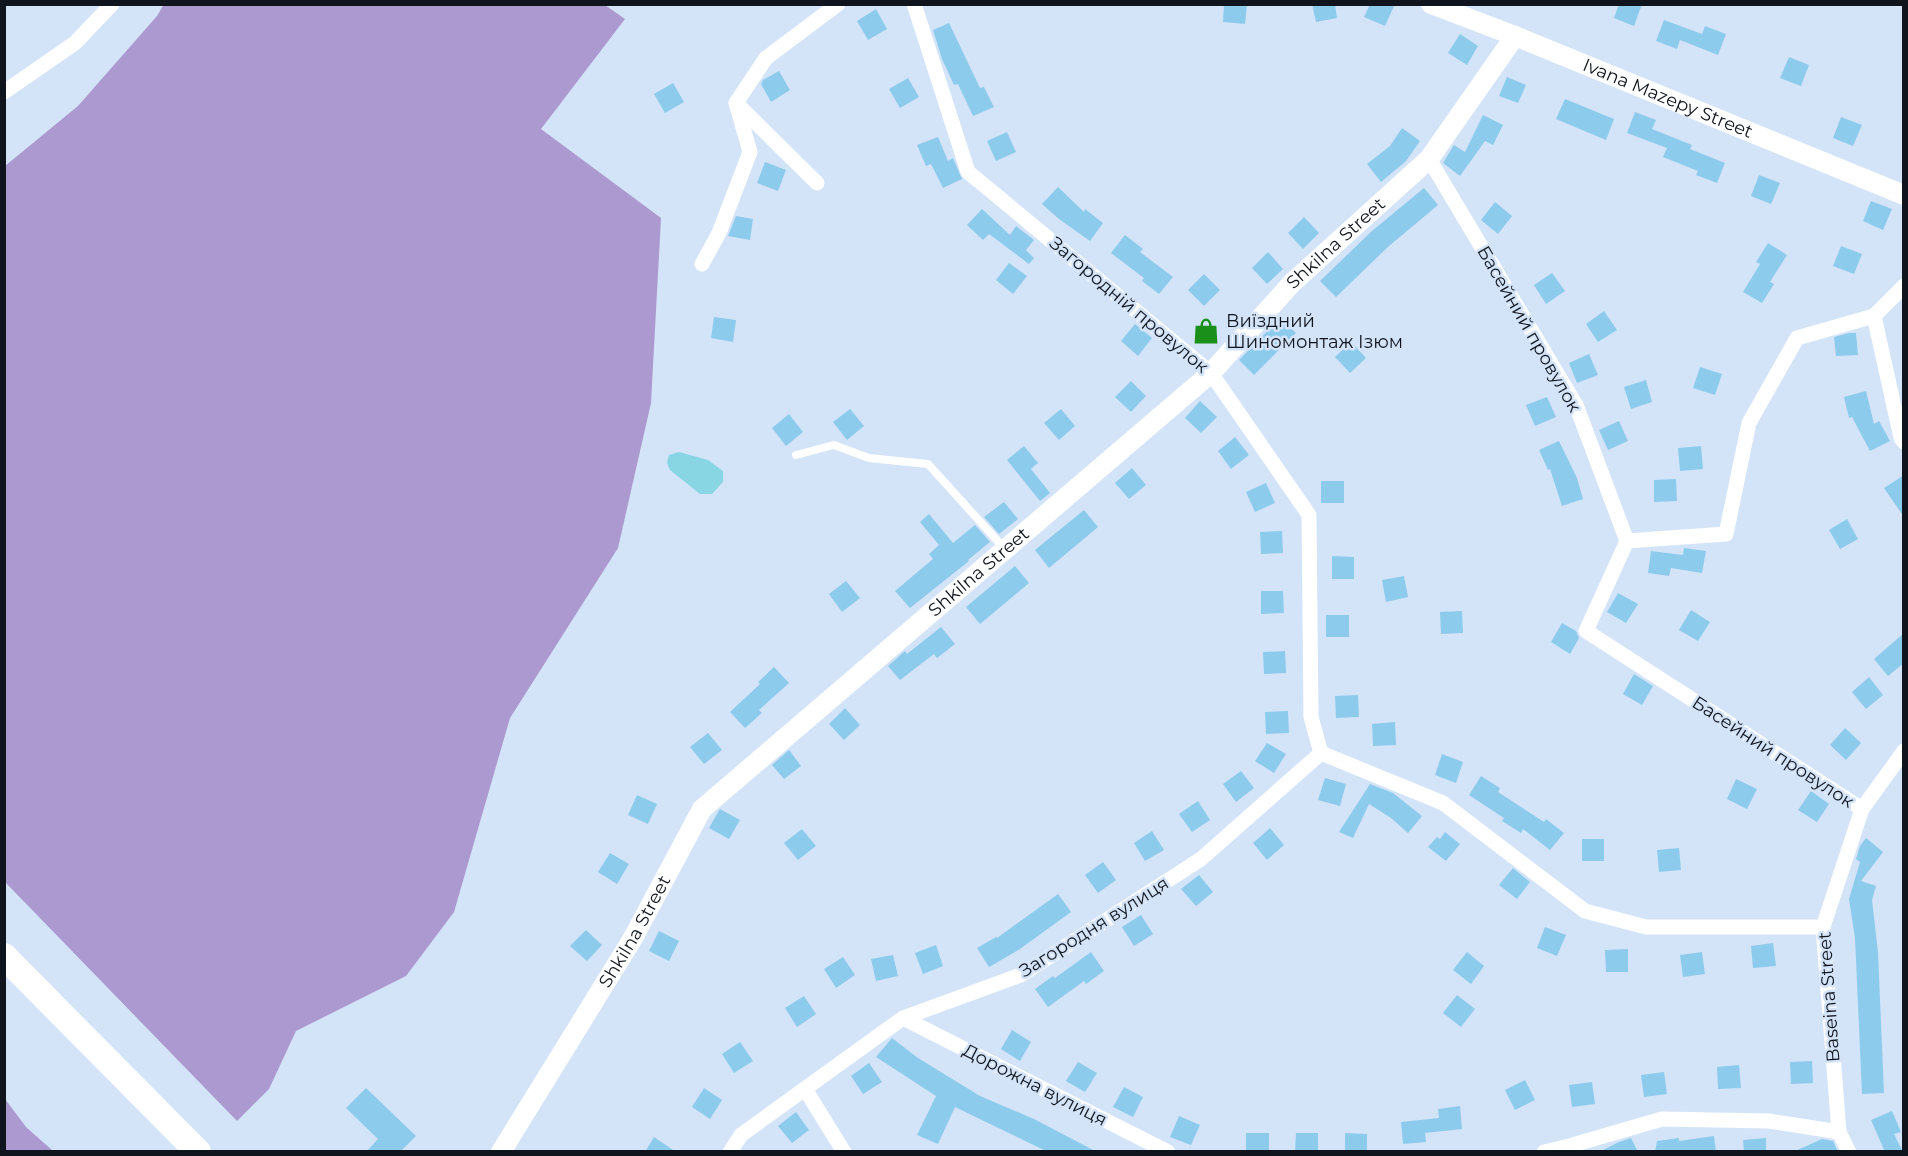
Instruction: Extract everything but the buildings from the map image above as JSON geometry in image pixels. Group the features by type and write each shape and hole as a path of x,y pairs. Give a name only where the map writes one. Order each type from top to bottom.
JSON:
{"highway":[{"path":"4,956 198,1152"}],"street":[{"path":"4,92 75,43 112,4"},
{"path":"702,264 719,233 750,152 736,102 766,58 838,4"},
{"name":"Загородній провулок","path":"914,4 968,172 1212,373 1309,515 1311,717 1321,753"},
{"name":"Ivana Mazepy Street","path":"1431,4 1904,195"},
{"name":"Shkilna Street","path":"501,1152 633,938 702,809 1212,373 1292,283 1429,159 1515,36"},
{"path":"736,102 818,183"},
{"name":"Басейний провулок","path":"1429,159 1576,405 1627,541 1586,631 1862,809"},
{"path":"1627,541 1726,534 1749,423 1797,338 1874,316 1904,286"},
{"path":"1874,316 1901,438 1904,442"},
{"name":"Baseina Street","path":"1849,1152 1839,1132 1823,927 1862,809 1904,751"},
{"path":"1321,753 1443,803 1585,911 1646,927 1823,927"},
{"name":"Загородня вулиця","path":"730,1152 741,1135 903,1018 1021,975 1202,859 1321,753"},
{"name":"Дорожна вулиця","path":"903,1018 1168,1152"},
{"path":"805,1089 844,1152"},
{"path":"1544,1152 1662,1119 1769,1121 1839,1132"}],"lane":[{"path":"796,455 834,445 869,458 928,464 1005,549"}],"shaded area":[{"path":"164,4 605,5 625,19 541,129 661,218 651,403 618,548 510,718 454,912 406,976 296,1031 269,1089 237,1121 5,882 5,166 78,106 157,16"},
{"path":"5,1099 26,1127 53,1151 5,1151"}],"water":[{"path":"679,452 708,460 723,471 723,482 712,494 700,494 670,470 667,463 669,455"}],"place":[{"name":"Виїздний Шиномонтаж Ізюм","path":"1206,331"}]}
